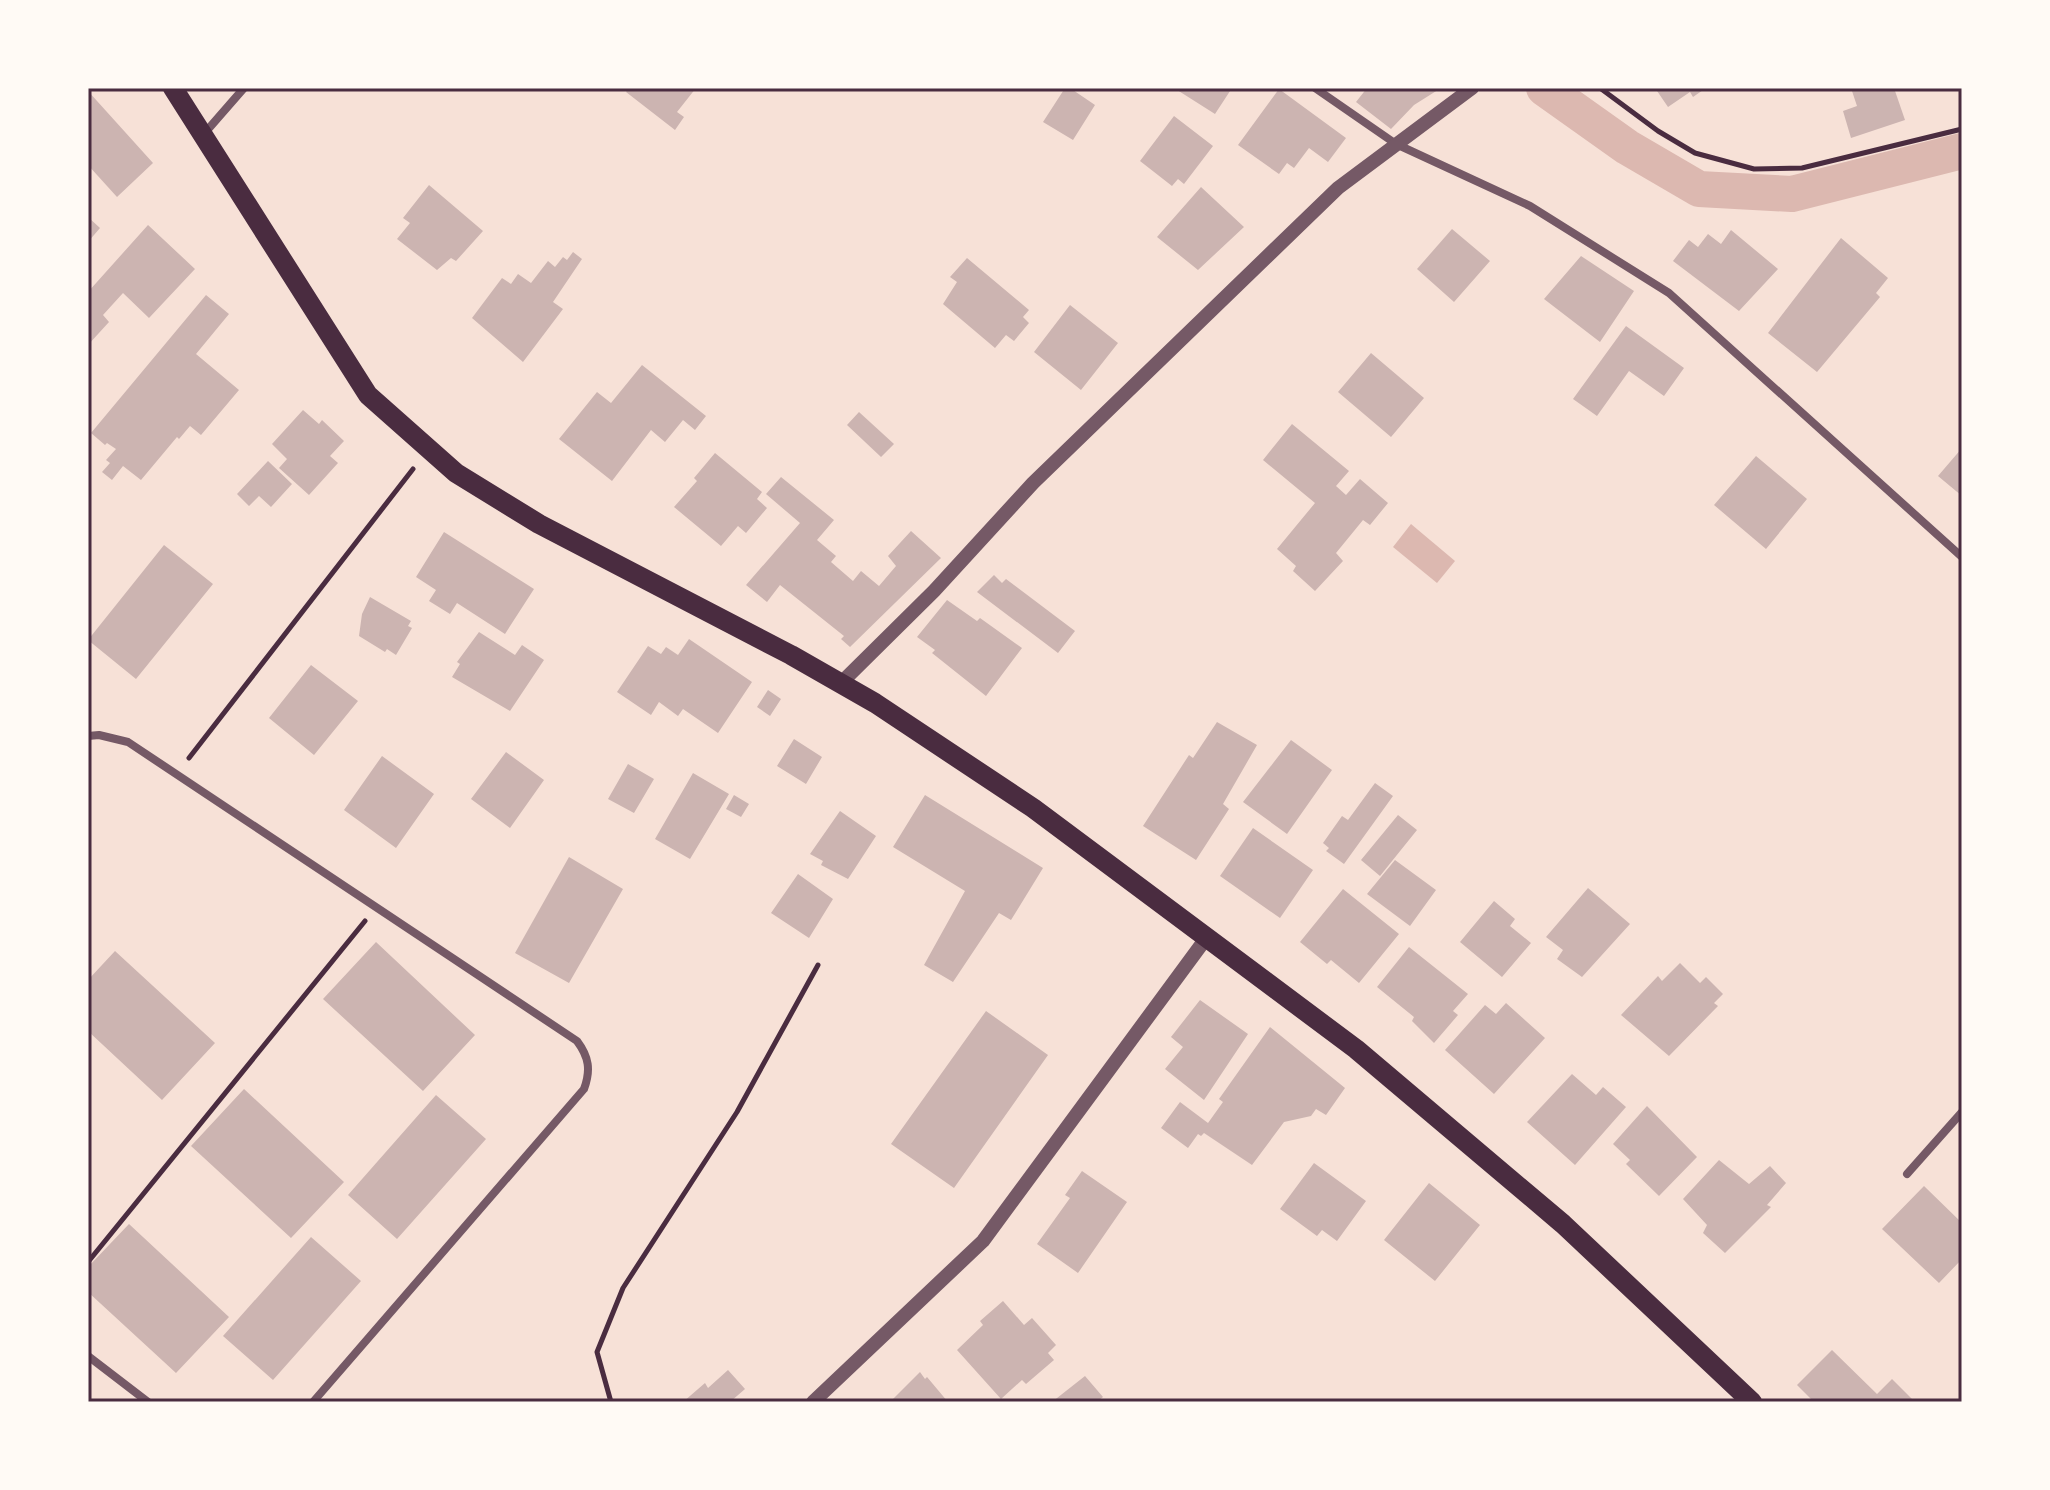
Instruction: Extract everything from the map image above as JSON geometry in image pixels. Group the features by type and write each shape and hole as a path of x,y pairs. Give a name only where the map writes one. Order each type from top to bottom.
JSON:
{"main road":[{"path":"173,88 368,395 456,473 539,524 841,683 1033,808 1356,1049 1563,1224 1752,1402"}],"street":[{"path":"203,135 244,88"},
{"path":"1315,88 1396,144 1530,206 1669,293 1962,557"},
{"path":"841,683 934,591 1033,483 1338,188 1472,88"},
{"path":"88,736 99,735 128,742 577,1041 585,1051 589,1064 584,1089 313,1402"},
{"path":"813,1402 983,1241 1207,937"},
{"path":"1907,1174 1962,1112"},
{"path":"88,1356 148,1402"}],"path":[{"path":"1600,88 1658,131 1695,153 1754,169 1802,168 1962,129"},
{"path":"176,774 429,448"},
{"path":"88,1262 376,908"},
{"path":"611,1402 597,1352 623,1288 737,1112 818,965"}],"shaded area":[{"path":"1411,524 1455,561 1437,583 1393,547"}],"building":[{"path":"629,88 696,88 677,112 684,117 675,130 626,92"},
{"path":"1065,88 1070,88 1095,105 1073,140 1043,122"},
{"path":"1174,88 1232,88 1215,114"},
{"path":"1367,88 1441,88 1414,105 1391,129 1356,102"},
{"path":"1655,88 1706,88 1693,97 1690,92 1668,107"},
{"path":"1851,88 1894,88 1905,120 1851,138 1843,111 1857,106"},
{"path":"1279,89 1346,138 1328,162 1309,148 1294,168 1287,163 1279,174 1238,145"},
{"path":"88,91 153,163 117,197 88,165"},
{"path":"1174,116 1213,146 1184,184 1178,179 1172,186 1140,161"},
{"path":"429,185 483,231 456,261 451,258 437,270 397,239 410,223 403,218"},
{"path":"1201,187 1244,227 1198,270 1157,237"},
{"path":"88,217 100,228 88,242"},
{"path":"148,225 195,269 149,318 123,293 103,315 109,322 88,345 88,292"},
{"path":"1452,229 1490,261 1454,302 1417,269"},
{"path":"1731,230 1778,269 1739,311 1673,261 1689,240 1698,247 1708,234 1721,244"},
{"path":"1841,238 1888,278 1876,293 1880,297 1817,372 1768,333"},
{"path":"573,252 582,259 553,302 563,309 523,362 472,318 502,278 511,284 518,274 531,283 548,261 555,267 563,257 567,260"},
{"path":"1581,256 1634,291 1600,342 1544,299"},
{"path":"967,258 1029,310 1023,317 1029,323 1014,341 1006,335 995,348 943,304 957,282 950,277"},
{"path":"206,295 229,314 196,354 239,390 201,435 190,426 141,480 123,466 112,480 102,472 110,463 106,460 116,449 107,443 105,445 91,433"},
{"path":"1070,305 1118,343 1081,390 1034,352"},
{"path":"1626,326 1684,368 1664,396 1629,371 1597,416 1573,399"},
{"path":"1371,353 1424,398 1391,437 1338,392"},
{"path":"642,365 706,416 695,430 683,420 665,442 651,430 612,481 559,439 597,392 611,403"},
{"path":"303,410 319,424 322,420 344,441 330,456 338,463 309,495 279,468 287,459 272,444"},
{"path":"859,412 894,444 881,457 847,425"},
{"path":"1292,424 1349,471 1336,486 1346,495 1360,479 1388,503 1370,525 1363,520 1336,553 1343,561 1315,591 1293,571 1296,566 1277,549 1315,503 1263,460"},
{"path":"1962,448 1962,496 1938,476"},
{"path":"715,453 762,492 757,499 767,508 746,533 738,526 721,546 674,507 697,481 694,478"},
{"path":"1756,456 1807,499 1766,549 1714,505"},
{"path":"268,461 292,484 271,507 259,496 249,506 237,494"},
{"path":"781,477 834,520 817,540 836,556 831,562 853,581 861,571 879,586 896,566 888,556 911,531 941,558 850,647 841,639 844,636 780,585 767,602 746,585 800,523 766,494"},
{"path":"444,532 534,589 505,634 457,603 450,614 429,601 436,590 416,577"},
{"path":"164,545 213,584 136,679 88,640"},
{"path":"994,575 1002,583 1006,579 1075,631 1058,653 977,592"},
{"path":"370,597 411,621 408,626 412,628 396,655 359,636 362,614"},
{"path":"947,600 977,621 980,618 1022,648 986,696 932,653 935,650 917,637"},
{"path":"479,632 515,655 522,645 544,660 510,711 452,677 460,664 457,662"},
{"path":"689,639 752,682 718,733 683,709 678,716 659,702 651,715 617,692 648,646 661,654 666,647 678,655"},
{"path":"311,665 358,701 314,755 269,718"},
{"path":"768,690 781,699 770,716 757,707"},
{"path":"1217,722 1257,745 1223,804 1229,809 1196,860 1143,826 1189,755 1193,758"},
{"path":"794,739 822,757 806,784 777,766"},
{"path":"1291,740 1332,770 1287,834 1243,802"},
{"path":"506,752 544,780 510,828 471,799"},
{"path":"382,756 434,794 396,848 344,810"},
{"path":"628,764 654,779 634,813 608,799"},
{"path":"693,773 729,794 690,859 655,839"},
{"path":"1375,783 1393,796 1344,864 1326,851 1329,848 1323,843 1342,816 1348,820"},
{"path":"734,795 749,804 741,817 726,809"},
{"path":"925,795 1043,868 1011,920 999,913 953,982 924,965 965,891 893,847"},
{"path":"840,811 876,836 848,879 821,865 823,861 810,854"},
{"path":"1398,815 1417,830 1380,876 1361,860"},
{"path":"1253,828 1313,870 1280,918 1220,876"},
{"path":"569,857 623,889 569,983 515,953"},
{"path":"1395,860 1436,890 1410,926 1367,894"},
{"path":"798,874 833,899 809,938 771,913"},
{"path":"1588,888 1630,924 1582,977 1557,959 1563,950 1546,937"},
{"path":"1343,889 1399,934 1359,983 1331,960 1327,964 1300,942"},
{"path":"1494,901 1515,919 1510,926 1531,943 1502,977 1460,942"},
{"path":"376,942 475,1035 423,1091 323,999"},
{"path":"1409,947 1468,994 1453,1011 1458,1015 1434,1043 1412,1021 1414,1017 1377,987"},
{"path":"115,951 215,1043 162,1100 88,1031 88,980"},
{"path":"1680,963 1700,983 1706,977 1723,994 1714,1003 1718,1006 1669,1056 1621,1015 1658,976 1662,981"},
{"path":"1200,1000 1248,1034 1204,1100 1165,1069 1183,1047 1171,1037"},
{"path":"1506,1003 1545,1038 1494,1094 1445,1050 1485,1005 1496,1014"},
{"path":"986,1011 1048,1055 954,1188 891,1144"},
{"path":"1270,1027 1345,1088 1326,1115 1316,1109 1311,1116 1284,1122 1252,1165 1204,1133 1201,1136 1198,1134 1188,1148 1161,1128 1180,1102 1208,1123 1223,1102 1219,1099"},
{"path":"1572,1074 1596,1095 1603,1087 1626,1107 1575,1165 1527,1122"},
{"path":"244,1089 344,1182 291,1238 191,1146"},
{"path":"436,1095 486,1139 397,1239 348,1195"},
{"path":"1647,1106 1697,1157 1659,1196 1626,1164 1630,1160 1613,1144"},
{"path":"1719,1160 1749,1184 1770,1166 1786,1183 1767,1205 1771,1207 1725,1253 1703,1233 1707,1225 1683,1199"},
{"path":"1314,1163 1366,1201 1337,1241 1322,1230 1317,1236 1280,1209"},
{"path":"1082,1171 1127,1202 1078,1273 1037,1244 1070,1198 1065,1195"},
{"path":"1429,1183 1480,1225 1435,1281 1384,1240"},
{"path":"1924,1186 1962,1223 1962,1259 1939,1283 1882,1229"},
{"path":"129,1224 229,1317 176,1373 88,1292 88,1267"},
{"path":"311,1237 361,1281 273,1380 223,1336"},
{"path":"1003,1301 1024,1325 1032,1318 1056,1345 1048,1353 1054,1360 1026,1384 1022,1380 1001,1399 957,1350 983,1325 980,1321"},
{"path":"1832,1350 1877,1394 1892,1379 1915,1402 1814,1402 1797,1385"},
{"path":"728,1370 745,1389 730,1402 683,1402 705,1383 708,1388"},
{"path":"920,1372 948,1402 890,1402"},
{"path":"1085,1376 1103,1397 1097,1402 1052,1402"}],"waterway":[{"path":"1544,88 1627,147 1699,189 1792,194 1962,151"}]}
